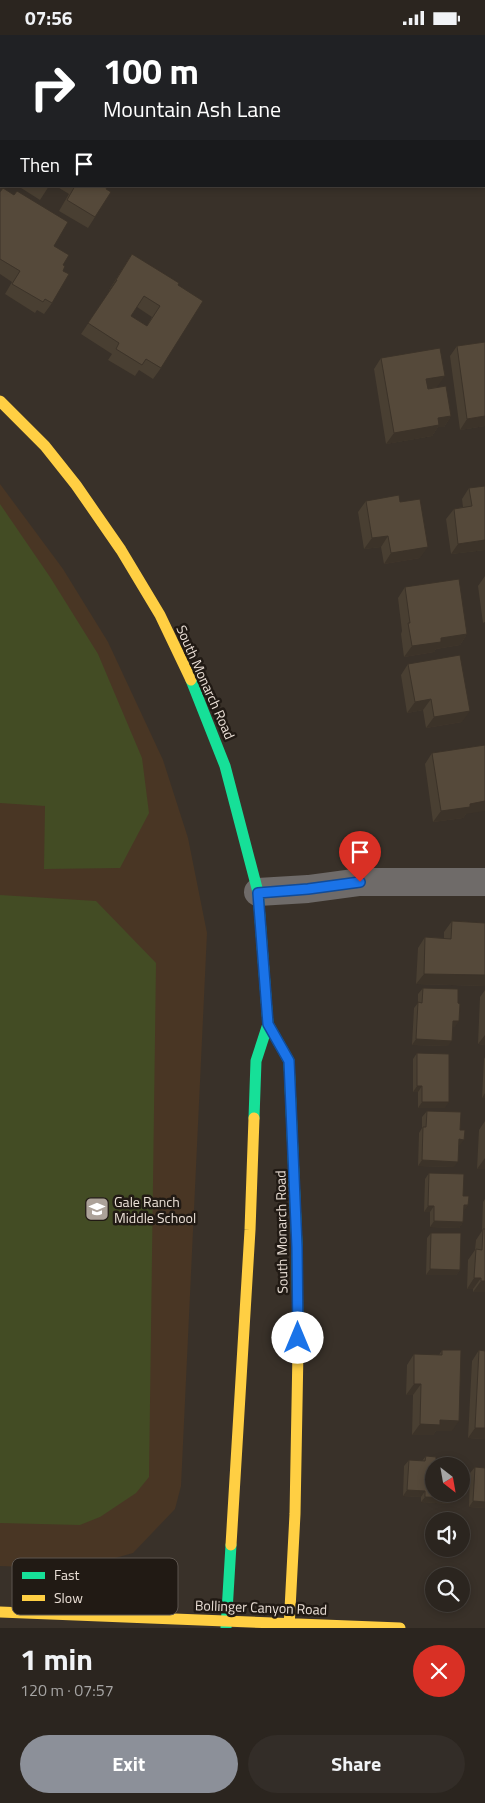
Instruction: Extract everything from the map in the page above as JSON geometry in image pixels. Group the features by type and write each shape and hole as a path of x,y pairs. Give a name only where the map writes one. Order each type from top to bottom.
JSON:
{"street":[{"name":"South Monarch Road","path":"0,401 45,446 76,485 121,550 160,615 188,672 225,766 258,893 268,1024 256,1061 250,1230 226,1625"},
{"path":"258,893 360,882 485,882"},
{"name":"South Monarch Road","path":"268,1024 289,1061 297,1247 298,1356 295,1514 289,1626"},
{"name":"Bollinger Canyon Road","path":"52,1615 226,1625 400,1628"}],"shaded area":[{"name":"Gale Ranch Middle School","path":"0,484 63,569 108,642 163,760 188,838 207,933 181,1486 175,1509 133,1553 115,1558 12,1558 12,1566 0,1566"}],"green space":[{"path":"0,504 50,577 98,654 142,758 149,813 120,868 44,869 45,806 0,803"},
{"path":"0,895 96,901 156,963 149,1477 136,1493 100,1517 80,1525 0,1523"}],"building":[{"path":"74,187 107,187 106,189 111,192 95,217 67,200"},
{"path":"3,188 14,195 17,191 68,222 54,246 69,255 63,265 65,266 63,271 69,274 52,303 45,299 43,302 12,284 20,271 0,259 0,192"},
{"path":"132,254 179,283 178,285 203,301 161,368 146,359 142,365 116,349 119,343 88,323","holes":["144,296 160,306 147,326 131,316"]},
{"path":"485,342 485,416 467,419 457,346"},
{"path":"440,348 445,376 426,379 428,389 446,386 451,416 438,418 439,425 394,433 381,358"},
{"path":"485,486 485,540 458,544 454,509 472,506 469,488"},
{"path":"399,495 400,502 420,499 428,547 391,553 388,536 372,538 366,501"},
{"path":"459,579 467,634 441,638 441,642 412,646 405,587"},
{"path":"460,655 470,711 434,717 431,699 415,702 408,664"},
{"path":"485,745 485,801 470,804 470,807 441,811 432,753"},
{"path":"452,921 485,923 485,975 424,974 425,937 451,939"},
{"path":"423,988 458,989 458,1003 460,1004 459,1021 453,1021 452,1041 416,1039 418,1002 422,1003"},
{"path":"417,1053 449,1054 449,1102 422,1102 422,1086 417,1086"},
{"path":"427,1111 461,1112 460,1130 465,1130 464,1140 459,1139 458,1162 422,1160 423,1127 426,1127"},
{"path":"429,1173 464,1174 463,1196 469,1196 468,1205 464,1205 463,1222 434,1221 434,1206 428,1206"},
{"path":"483,1229 485,1229 485,1281 481,1281 481,1278 474,1278 476,1249 482,1250"},
{"path":"431,1233 461,1233 460,1270 430,1269"},
{"path":"442,1350 461,1350 459,1421 440,1420 440,1425 420,1424 421,1384 414,1384 414,1354 442,1355"},
{"path":"479,1350 485,1351 485,1428 475,1428"},
{"path":"409,1460 425,1461 425,1491 407,1490"},
{"path":"475,1467 485,1468 485,1502 473,1501"}],"traffic: fast":[{"path":"191,680 225,766 258,892 268,1024 256,1061 254,1118"},
{"path":"268,1024 289,1061 297,1246 298,1350"},
{"path":"226,1628 231,1545"}],"traffic: slow":[{"path":"0,401 45,446 76,485 121,550 160,615 191,680"},
{"path":"231,1545 250,1230 254,1118"},
{"path":"289,1628 295,1514 298,1350"},
{"path":"0,1612 12,1612"},
{"path":"75,1615 400,1628"}],"place":[{"name":"Gale Ranch Middle School","path":"97,1209"}],"route":[{"path":"298,1338 297,1247 289,1061 268,1024 258,893 360,882"}]}
